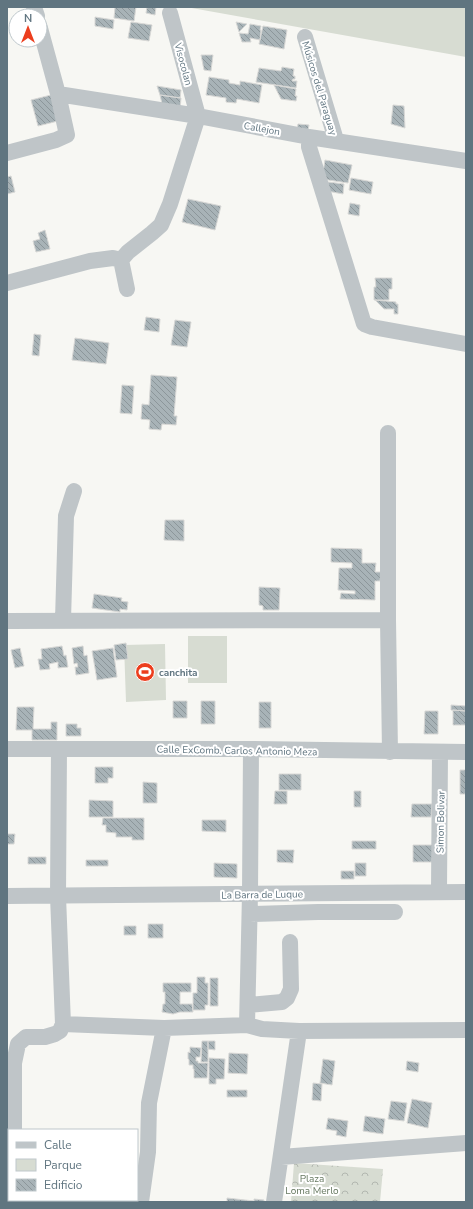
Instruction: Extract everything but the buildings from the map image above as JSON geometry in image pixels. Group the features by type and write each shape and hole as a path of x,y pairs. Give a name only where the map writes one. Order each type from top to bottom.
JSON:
{"street":[{"name":"Visocolan","path":"170,13 198,116"},
{"name":"Músicos del Paraguay","path":"305,37 336,140"},
{"path":"7,153 56,140 67,135 45,48"},
{"name":"Callejon","path":"58,94 198,116 309,137 466,161"},
{"path":"121,260 128,252 161,224 170,204 198,116"},
{"path":"309,137 309,147 364,324 372,327 466,344"},
{"path":"7,283 90,261 113,258 121,260"},
{"path":"121,260 127,289"},
{"path":"388,433 390,752"},
{"path":"63,620 66,516 74,491"},
{"path":"7,621 388,620"},
{"name":"Calle ExComb. Carlos Antonio Meza","path":"7,749 251,749 466,752"},
{"path":"14,1129 10,1079 18,1044 26,1037 45,1037 55,1034 60,1031 63,1024 58,896 59,749"},
{"path":"247,1026 250,914 251,749"},
{"name":"Simon Bolivar","path":"439,891 440,752"},
{"name":"La Barra de Luque","path":"7,896 439,891 466,892"},
{"path":"250,914 395,912"},
{"path":"248,1005 282,1002 287,998 291,989 290,942"},
{"path":"63,1024 164,1028 247,1026 262,1029 299,1031 466,1030"},
{"path":"141,1202 148,1152 149,1103 164,1028"},
{"path":"274,1202 299,1031"},
{"path":"281,1158 466,1143"}],"green space":[{"path":"186,7 466,7 466,57"},
{"path":"188,636 227,636 227,683 188,683"},
{"name":"canchita","path":"165,644 166,700 126,702 124,645"},
{"name":"Plaza Loma Merlo","path":"294,1163 383,1169 380,1202 291,1202"}],"place":[{"name":"canchita","path":"145,672"}]}
